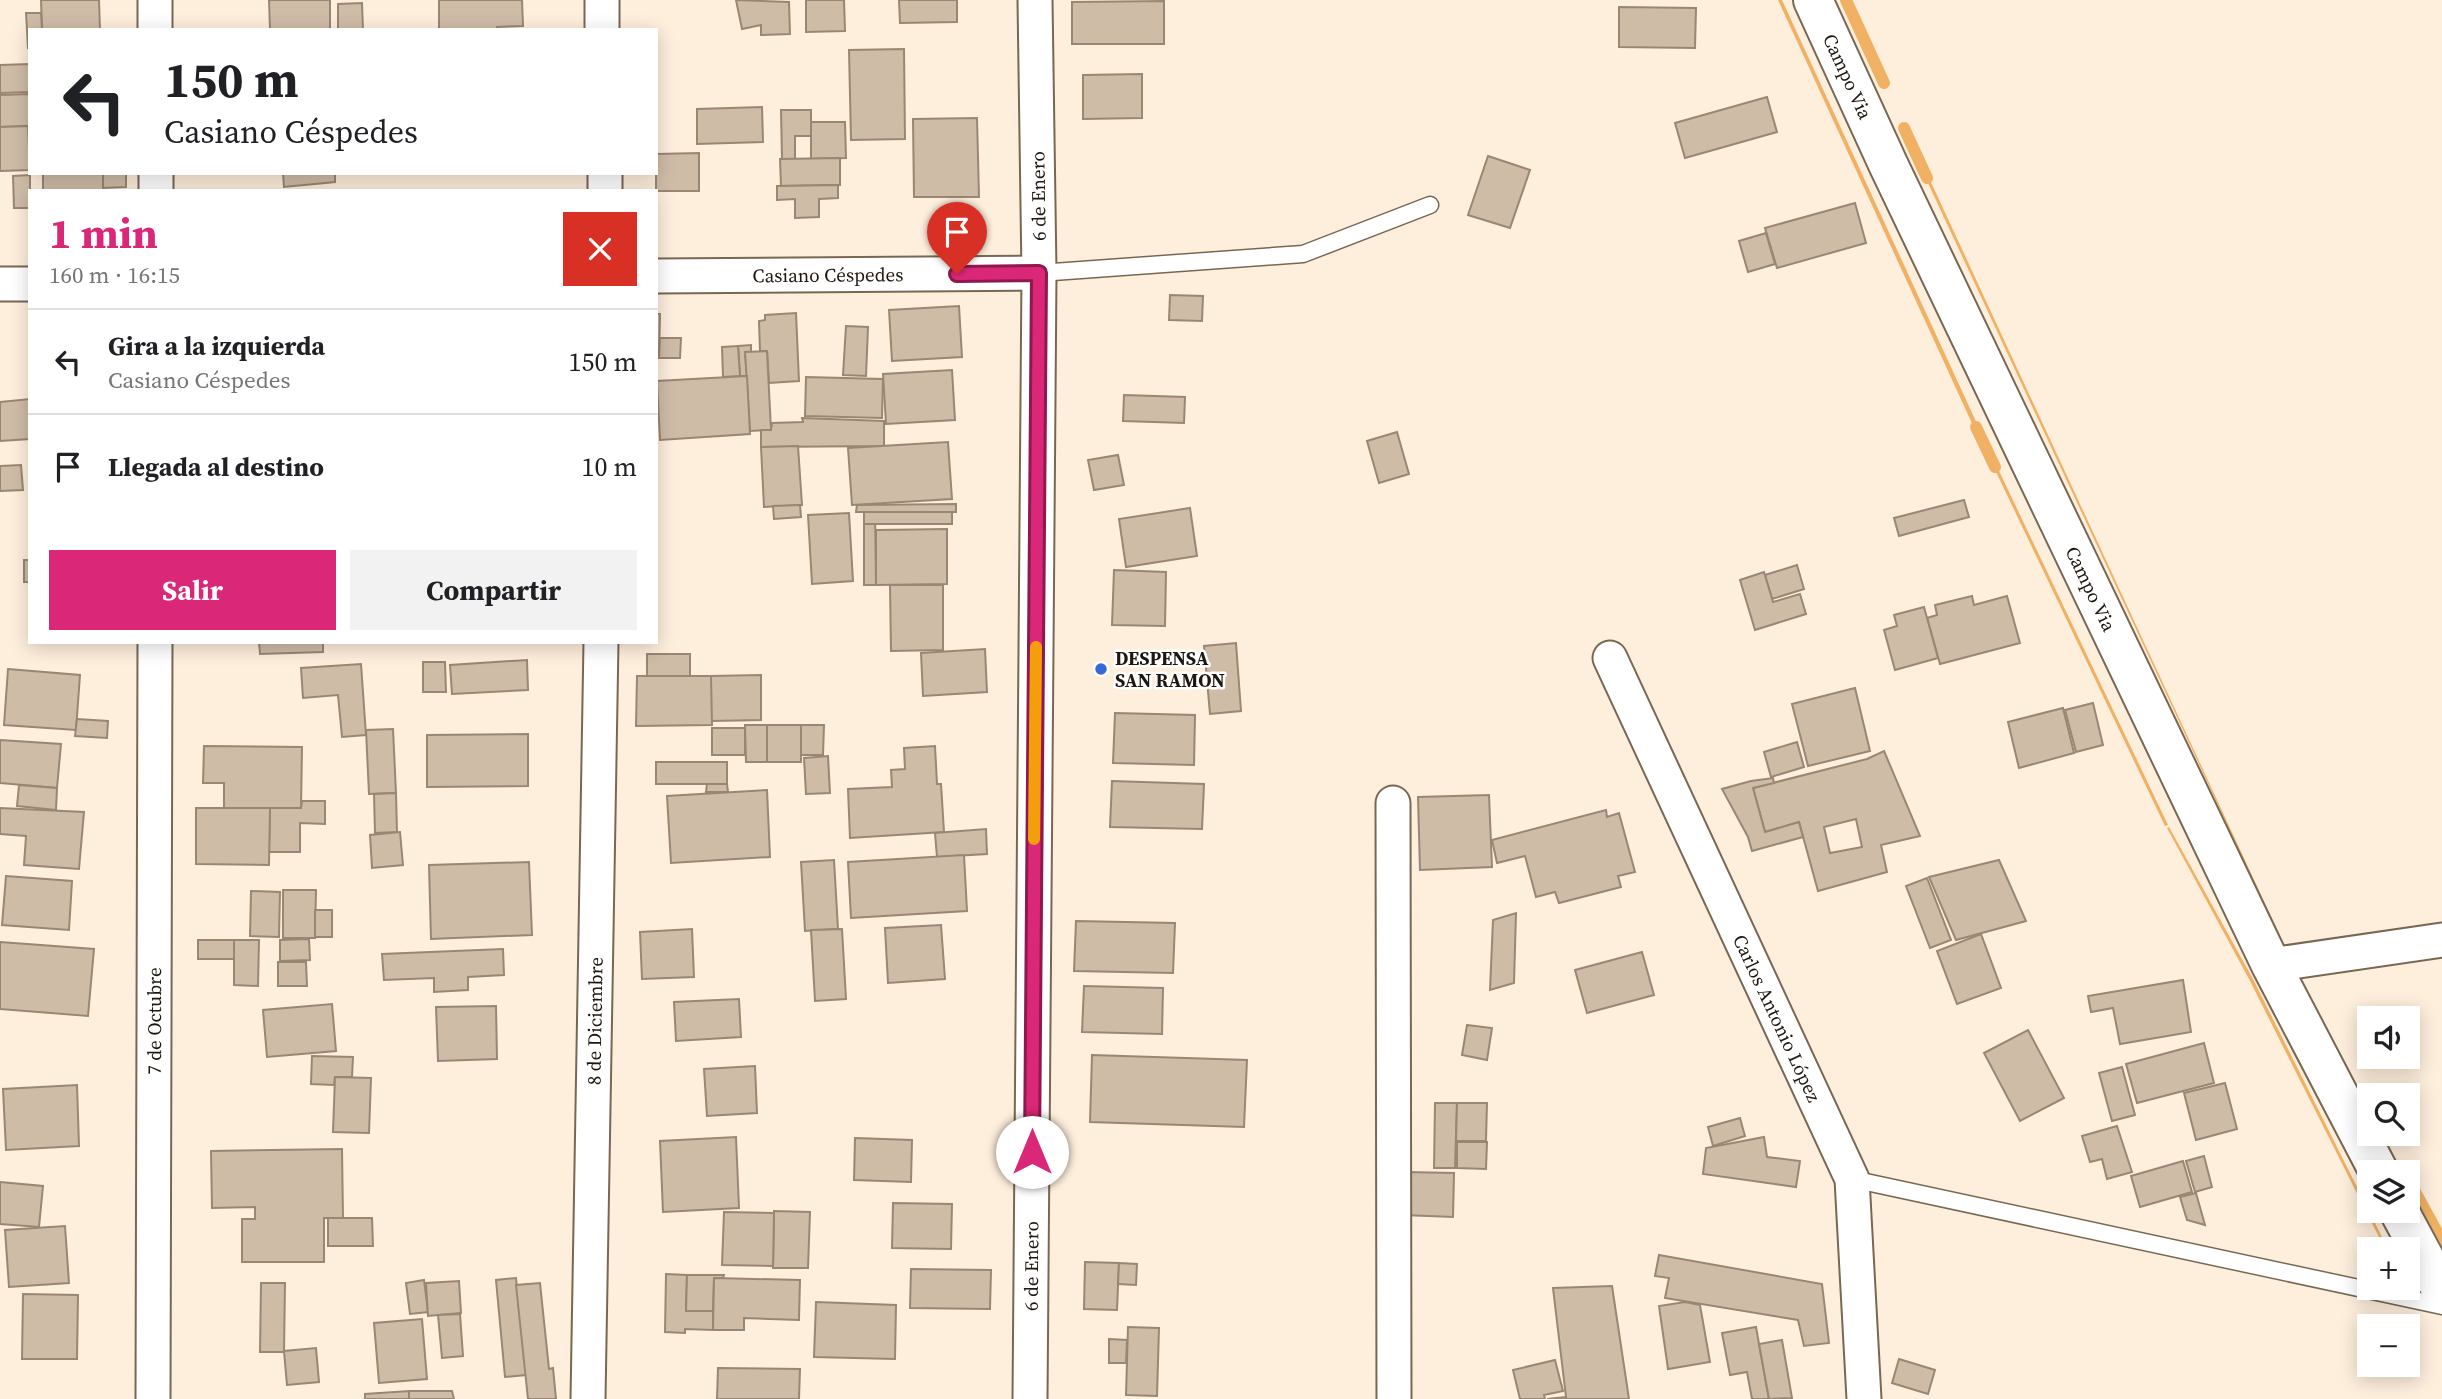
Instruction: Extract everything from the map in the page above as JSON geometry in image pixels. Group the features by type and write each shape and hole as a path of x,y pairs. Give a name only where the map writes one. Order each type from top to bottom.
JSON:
{"street":[{"path":"155,0 155,28"},
{"path":"602,0 602,28"},
{"name":"6 de Enero","path":"1030,1399 1039,273 1035,0"},
{"name":"Campo Via","path":"1813,0 1894,176 2271,965 2373,1160"},
{"name":"Casiano Céspedes","path":"658,276 1039,273"},
{"path":"0,284 28,284"},
{"name":"7 de Octubre","path":"153,1399 155,644"},
{"name":"8 de Diciembre","path":"588,1399 601,644"},
{"name":"Carlos Antonio López","path":"1609,658 1852,1180 1864,1399"},
{"path":"1393,803 1394,1399"},
{"path":"2271,965 2442,940"},
{"path":"2405,1223 2442,1291"}],"lane":[{"path":"1039,273 1303,254 1430,205"},
{"path":"1852,1180 2442,1306"}],"shaded area":[{"path":"1778,0 1782,0 1985,441 1981,443"},
{"path":"1923,165 2281,938 1920,166"},
{"path":"1990,452 2168,825 2165,826 1987,453"},
{"path":"2169,827 2253,979 2357,1187 2357,1193 2249,979 2167,828"},
{"path":"2372,1223 2375,1223 2382,1237 2379,1237"}],"building":[{"path":"41,0 99,0 100,28 42,28"},
{"path":"269,0 330,0 330,28 270,28"},
{"path":"439,0 522,0 523,26 439,28"},
{"path":"736,0 789,2 790,34 761,35 761,25 742,29"},
{"path":"806,0 844,0 845,31 806,32"},
{"path":"899,0 957,0 957,22 900,23"},
{"path":"1164,1 1164,44 1072,44 1072,2"},
{"path":"362,3 363,28 338,28 338,4"},
{"path":"1619,7 1696,8 1695,48 1619,47"},
{"path":"26,13 41,13 42,28 28,28 28,48"},
{"path":"904,49 905,139 851,140 849,50"},
{"path":"28,64 28,92 0,93 0,65"},
{"path":"1142,74 1142,118 1083,119 1083,75"},
{"path":"28,94 28,126 0,127 0,95"},
{"path":"1767,97 1777,132 1685,158 1675,123"},
{"path":"762,107 763,142 697,144 697,109"},
{"path":"781,110 811,110 811,136 795,136 795,159 782,159"},
{"path":"977,118 979,197 914,197 913,119"},
{"path":"811,122 845,122 846,158 811,159"},
{"path":"28,126 28,170 0,171 0,127"},
{"path":"699,153 699,191 658,191 658,154"},
{"path":"1488,156 1530,170 1510,228 1468,215"},
{"path":"840,158 840,185 781,186 780,159"},
{"path":"30,175 28,208 14,208 13,176"},
{"path":"43,175 103,175 103,189 43,189"},
{"path":"103,175 126,175 126,187 103,188"},
{"path":"283,175 335,175 335,182 284,187"},
{"path":"838,185 838,198 819,199 819,217 795,218 795,199 777,200 777,186"},
{"path":"1855,203 1866,243 1777,268 1765,228"},
{"path":"1766,233 1775,264 1748,272 1739,241"},
{"path":"1170,295 1203,296 1202,321 1169,320"},
{"path":"959,306 962,357 892,361 889,310"},
{"path":"796,313 799,381 769,383 767,351 760,351 759,321 765,320 765,315"},
{"path":"658,314 660,314 659,358"},
{"path":"846,326 868,327 866,376 843,375"},
{"path":"660,338 681,338 680,358 659,358"},
{"path":"751,345 751,352 745,352 747,376 740,376 738,346"},
{"path":"738,346 740,376 723,377 722,347"},
{"path":"767,351 771,430 750,431 745,352"},
{"path":"952,370 955,420 886,424 883,374"},
{"path":"747,376 750,434 660,440 658,381"},
{"path":"806,377 883,379 882,418 805,416"},
{"path":"1124,395 1185,397 1184,423 1123,421"},
{"path":"28,399 28,439 0,441 0,402"},
{"path":"802,418 884,421 884,446 761,447 761,430 771,430 772,423 803,422"},
{"path":"1397,432 1409,474 1379,483 1367,441"},
{"path":"948,442 952,499 852,505 848,448"},
{"path":"798,446 802,505 764,507 761,447"},
{"path":"1118,455 1124,485 1094,490 1088,460"},
{"path":"21,465 23,490 0,491 0,466"},
{"path":"1964,500 1969,517 1899,536 1894,518"},
{"path":"956,504 956,512 856,512 857,505"},
{"path":"800,505 801,517 774,519 773,506"},
{"path":"1190,508 1197,556 1126,567 1119,519"},
{"path":"864,512 875,512 876,585 864,585"},
{"path":"864,512 952,512 952,524 864,524"},
{"path":"849,513 853,581 812,584 808,515"},
{"path":"947,529 947,584 876,585 876,530"},
{"path":"24,560 28,560 28,582 24,582"},
{"path":"1797,565 1804,589 1772,599 1765,575"},
{"path":"1114,570 1166,572 1165,626 1112,625"},
{"path":"1764,572 1773,602 1800,594 1806,614 1755,630 1740,580"},
{"path":"890,585 943,585 943,650 891,651"},
{"path":"1972,596 1974,605 2007,596 2020,643 1940,664 1927,618 1937,615 1935,605"},
{"path":"1924,607 1938,658 1895,670 1884,630 1897,626 1894,615"},
{"path":"1236,643 1241,711 1210,714 1204,646"},
{"path":"259,644 323,644 323,652 260,654"},
{"path":"985,649 987,692 923,696 921,653"},
{"path":"647,654 690,654 690,676 647,676"},
{"path":"527,660 528,690 452,694 450,665"},
{"path":"423,662 445,662 446,692 423,692"},
{"path":"361,664 366,735 342,737 338,695 303,698 301,668"},
{"path":"8,669 80,675 76,730 4,725"},
{"path":"761,675 761,720 711,721 711,676"},
{"path":"637,676 711,676 712,725 636,726"},
{"path":"1855,688 1870,751 1808,766 1792,704"},
{"path":"2093,703 2103,745 2076,752 2065,710"},
{"path":"2063,708 2074,753 2019,768 2008,722"},
{"path":"1115,713 1195,715 1194,765 1113,763"},
{"path":"77,719 108,721 107,738 75,736"},
{"path":"745,725 767,725 767,762 746,762"},
{"path":"767,725 801,725 801,762 767,762"},
{"path":"801,725 824,725 823,755 801,755"},
{"path":"712,728 745,728 745,755 712,755"},
{"path":"393,729 396,793 369,794 366,730"},
{"path":"528,734 528,786 427,787 427,735"},
{"path":"0,740 61,744 57,788 0,783"},
{"path":"1797,742 1804,767 1771,777 1764,752"},
{"path":"204,746 302,747 301,808 224,808 224,783 203,783"},
{"path":"935,746 944,832 850,838 848,789 892,787 891,770 905,769 904,748"},
{"path":"1884,751 1920,836 1881,845 1887,872 1818,891 1799,822 1765,832 1753,788 1867,759","holes":["1856,819 1862,847 1830,853 1824,827"]},
{"path":"828,756 830,793 806,794 804,758"},
{"path":"656,762 727,762 727,784 656,784"},
{"path":"1773,778 1774,783 1753,788 1765,832 1799,822 1803,837 1752,851 1748,837 1722,789"},
{"path":"1112,781 1204,784 1202,829 1110,827"},
{"path":"707,784 727,784 728,792 706,792"},
{"path":"19,785 57,788 56,810 17,806"},
{"path":"767,790 770,857 671,863 667,796"},
{"path":"396,793 397,832 375,833 374,794"},
{"path":"1489,795 1492,867 1420,870 1418,797"},
{"path":"302,801 325,801 325,824 300,823 300,852 269,852 270,808 301,808"},
{"path":"0,808 84,812 79,869 24,865 26,836 0,834"},
{"path":"196,808 270,808 269,865 196,864"},
{"path":"1606,810 1607,817 1619,813 1635,872 1618,876 1621,887 1559,903 1555,892 1536,897 1525,856 1497,863 1492,840"},
{"path":"986,829 987,854 937,857 935,833"},
{"path":"400,832 403,865 372,868 370,835"},
{"path":"964,855 967,911 851,918 848,862"},
{"path":"834,860 838,929 805,931 801,862"},
{"path":"1999,860 2026,921 1956,940 1929,877"},
{"path":"529,862 532,935 431,939 429,865"},
{"path":"6,876 72,881 69,930 2,925"},
{"path":"1927,878 1951,940 1930,948 1906,886"},
{"path":"283,890 316,890 315,938 283,938"},
{"path":"251,891 280,892 279,937 250,936"},
{"path":"315,910 332,910 332,937 315,937"},
{"path":"1516,913 1514,983 1490,990 1493,920"},
{"path":"1076,921 1175,923 1173,973 1074,971"},
{"path":"941,925 945,979 888,983 885,928"},
{"path":"692,929 694,977 642,979 640,932"},
{"path":"842,929 846,999 815,1001 811,930"},
{"path":"1981,934 2001,988 1957,1004 1937,951"},
{"path":"309,939 310,960 280,961 280,940"},
{"path":"198,940 234,940 234,959 198,959"},
{"path":"234,940 259,940 258,986 234,985"},
{"path":"0,942 94,949 88,1016 0,1009"},
{"path":"503,949 504,975 468,977 468,990 434,992 434,978 384,980 382,954"},
{"path":"1642,952 1654,995 1587,1013 1575,970"},
{"path":"278,962 306,962 307,986 278,986"},
{"path":"2183,980 2191,1032 2120,1044 2113,1008 2091,1012 2088,996"},
{"path":"1084,986 1163,988 1162,1034 1082,1032"},
{"path":"739,999 741,1037 676,1041 674,1002"},
{"path":"332,1004 336,1051 267,1057 263,1010"},
{"path":"496,1006 497,1059 438,1061 436,1007"},
{"path":"1467,1025 1492,1028 1487,1060 1462,1055"},
{"path":"2028,1030 2064,1098 2020,1121 1984,1053"},
{"path":"2204,1043 2214,1083 2137,1103 2126,1064"},
{"path":"1092,1055 1247,1060 1244,1127 1090,1122"},
{"path":"312,1056 353,1057 352,1077 335,1077 334,1085 311,1084"},
{"path":"755,1066 757,1113 707,1116 704,1069"},
{"path":"2122,1067 2135,1115 2112,1121 2099,1073"},
{"path":"335,1077 371,1078 369,1133 333,1132"},
{"path":"2225,1083 2237,1129 2196,1140 2184,1093"},
{"path":"77,1085 79,1146 6,1150 3,1089"},
{"path":"1435,1103 1457,1103 1455,1168 1434,1168"},
{"path":"1457,1103 1487,1103 1486,1141 1456,1141"},
{"path":"1740,1118 1745,1136 1713,1146 1708,1127"},
{"path":"2117,1126 2132,1172 2107,1179 2102,1159 2090,1162 2082,1136"},
{"path":"736,1137 739,1208 663,1212 660,1141"},
{"path":"1764,1137 1767,1157 1800,1161 1796,1187 1703,1174 1706,1148"},
{"path":"855,1138 912,1140 911,1182 854,1180"},
{"path":"1457,1142 1487,1142 1486,1169 1457,1168"},
{"path":"342,1149 343,1218 324,1218 324,1262 242,1262 242,1219 255,1219 255,1207 212,1208 211,1151"},
{"path":"2204,1156 2212,1187 2195,1192 2186,1161"},
{"path":"2183,1161 2192,1192 2140,1207 2131,1176"},
{"path":"1405,1172 1454,1173 1453,1217 1403,1215"},
{"path":"0,1182 43,1186 39,1227 0,1224"},
{"path":"2196,1193 2205,1225 2187,1220 2180,1197"},
{"path":"893,1203 952,1204 951,1249 892,1248"},
{"path":"774,1211 810,1212 808,1268 773,1268"},
{"path":"724,1212 774,1213 773,1266 722,1265"},
{"path":"328,1218 372,1218 373,1246 328,1246"},
{"path":"65,1226 69,1283 9,1287 5,1230"},
{"path":"1659,1255 1822,1284 1829,1343 1804,1346 1798,1320 1665,1298 1669,1278 1655,1276"},
{"path":"1085,1262 1119,1263 1117,1310 1084,1309"},
{"path":"1119,1263 1137,1264 1136,1285 1118,1284"},
{"path":"911,1269 991,1270 990,1309 910,1308"},
{"path":"666,1274 687,1275 686,1311 713,1311 713,1330 685,1329 685,1333 665,1332"},
{"path":"687,1275 724,1275 723,1278 714,1278 713,1311 686,1311"},
{"path":"516,1278 526,1375 505,1377 496,1280"},
{"path":"714,1278 800,1280 799,1320 744,1318 744,1330 713,1330"},
{"path":"424,1280 428,1312 410,1314 406,1283"},
{"path":"459,1281 461,1313 428,1316 426,1283"},
{"path":"261,1283 285,1283 284,1352 260,1352"},
{"path":"540,1283 549,1369 553,1368 556,1399 528,1399 516,1285"},
{"path":"1612,1286 1629,1399 1547,1399 1566,1397 1553,1288"},
{"path":"23,1294 78,1295 77,1359 22,1359"},
{"path":"816,1302 896,1305 895,1359 814,1357"},
{"path":"1685,1302 1700,1305 1710,1362 1668,1369 1659,1306"},
{"path":"460,1314 463,1356 442,1358 438,1315"},
{"path":"422,1319 427,1379 379,1383 374,1323"},
{"path":"1128,1327 1159,1328 1157,1396 1126,1395"},
{"path":"1756,1327 1769,1399 1752,1399 1747,1372 1730,1375 1722,1333"},
{"path":"1109,1339 1127,1340 1126,1363 1109,1363"},
{"path":"1782,1340 1792,1398 1769,1399 1759,1344"},
{"path":"316,1348 319,1382 287,1385 284,1351"},
{"path":"1899,1359 1935,1370 1928,1394 1892,1383"},
{"path":"1555,1360 1563,1391 1544,1395 1545,1399 1520,1399 1513,1370"},
{"path":"718,1368 800,1369 799,1399 717,1399"},
{"path":"409,1391 452,1391 454,1399 409,1399"},
{"path":"409,1391 409,1399 365,1399 365,1394"}],"waterway":[{"path":"1846,0 1884,83"},
{"path":"1904,128 1927,178"},
{"path":"1976,427 1995,467"},
{"path":"2420,1201 2442,1241"}],"slow traffic":[{"path":"1034,839 1036,647"}],"place":[{"name":"DESPENSA SAN RAMON","path":"1101,669"}],"route":[{"path":"957,274 1039,273 1032,1152"}]}
